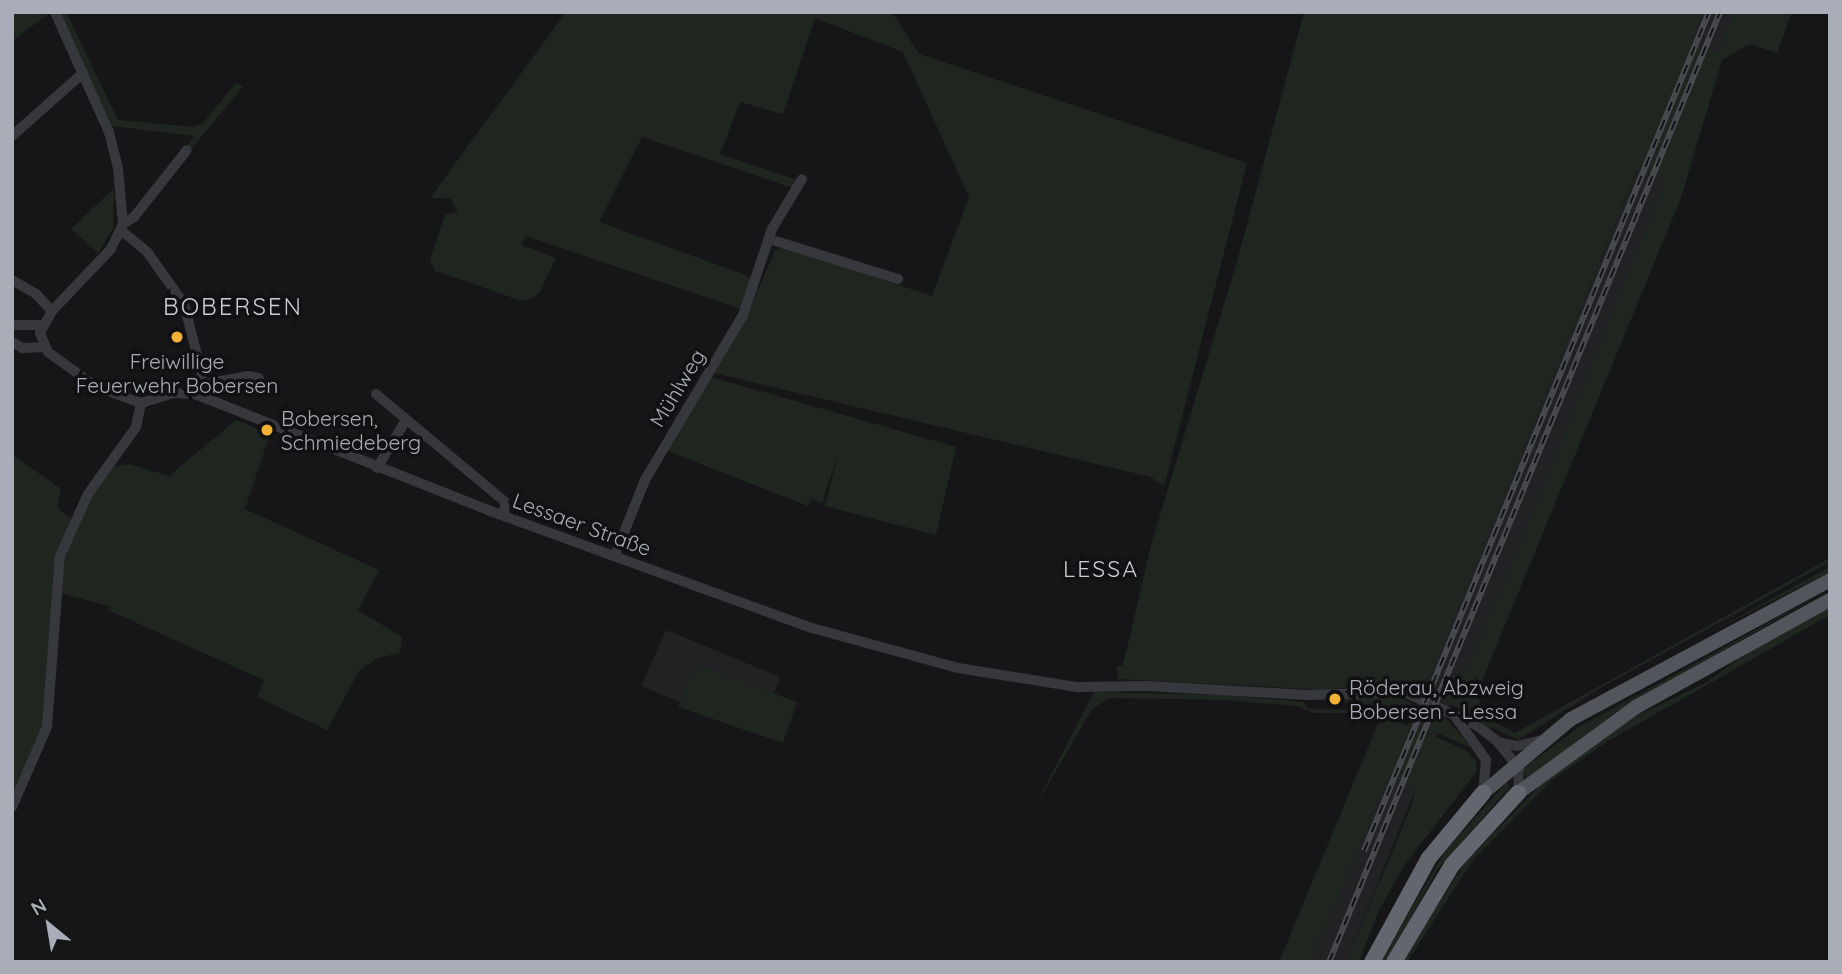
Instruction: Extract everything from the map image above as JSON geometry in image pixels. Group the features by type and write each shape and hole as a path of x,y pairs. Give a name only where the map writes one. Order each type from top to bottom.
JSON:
{"highway":[{"path":"1372,962 1429,858 1483,793"},
{"path":"1394,962 1452,864 1518,793"}],"main road":[{"path":"1483,793 1515,763 1571,719 1830,580"},
{"path":"1518,793 1636,707 1830,600"}],"street":[{"path":"55,12 115,150 122,227 148,253 184,304 202,374 198,389 259,378"},
{"path":"12,136 83,73"},
{"path":"12,807 47,727 60,556 88,494 136,427 141,403 95,386 44,346 40,329 52,311 111,248 122,227 134,217 187,150"},
{"name":"Mühlweg","path":"615,555 645,480 743,315 769,239 802,179"},
{"path":"769,239 898,279"},
{"path":"12,280 52,311"},
{"path":"12,325 40,329"},
{"path":"12,342 23,348 44,346"},
{"name":"Lessaer Straße","path":"141,403 198,389 377,468 504,516 812,628 958,668 1055,685 1147,685 1308,695 1389,690 1418,696 1454,714 1497,741"},
{"path":"376,394 505,502 504,516"},
{"path":"377,468 406,420"},
{"path":"1454,714 1486,760 1483,793"},
{"path":"1497,741 1517,746 1543,740"},
{"path":"1497,741 1515,763 1520,778 1518,793"}],"shaded area":[{"path":"12,12 51,12 12,41"},
{"path":"60,12 66,12 118,120 193,127 203,123 236,83 243,87 191,149 187,147 194,136 112,126"},
{"path":"566,12 892,12 919,54 1247,163 1164,487 1151,477 714,373 746,317 775,251 784,247 932,296 969,197 903,52 815,18 783,114 740,102 720,154 797,180 793,188 642,137 599,222 754,278 741,309 526,236 521,245 556,258 540,292 530,299 522,301 435,271 430,259 445,215 458,212 450,198 430,198"},
{"path":"1304,12 1703,12 1691,42 1718,53 1735,12 1792,12 1777,53 1749,44 1722,60 1681,198 1477,693 1484,717 1515,733 1830,558 1830,562 1602,687 1518,740 1492,727 1489,730 1473,714 1399,682 1324,690 1118,679 1117,666 1122,666 1151,545 1238,258","holes":["1638,168 1666,180 1497,601 1454,694 1427,682"]},
{"path":"1703,12 1735,12 1497,601 1454,694 1346,962 1310,962"},
{"path":"114,188 113,229 98,253 71,229"},
{"path":"711,377 956,447 936,535 825,506 839,451 822,503 811,499 808,506 665,450"},
{"path":"236,420 270,434 245,509 379,570 358,610 402,637 400,653 377,658 359,671 327,730 257,697 264,680 108,610 109,606 60,593 65,555 83,510 112,467 129,464 169,476"},
{"path":"12,454 61,489 57,507 72,520 53,584 45,725 12,793"},
{"path":"1830,567 1830,572 1707,634"},
{"path":"1830,589 1616,712 1526,779 1524,768 1579,727"},
{"path":"1830,608 1830,615 1608,741 1552,780 1473,860 1407,962 1401,962 1465,863 1549,776 1630,719 1705,683 1750,651"},
{"path":"666,630 780,677 773,695 695,665 680,702 641,686"},
{"path":"695,665 797,702 783,743 678,707"},
{"path":"1094,692 1224,695 1303,702 1309,709 1371,710 1464,749 1475,760 1477,771 1406,863 1379,910 1359,962 1346,962 1413,802 1415,787 1388,776 1310,962 1279,962 1380,719 1366,713 1314,713 1297,706 1224,700 1108,698 1091,711 1031,814"},
{"path":"1391,695 1443,715 1472,748 1372,705 1341,702 1341,698"},
{"path":"1507,782 1510,787 1438,869 1386,962 1380,962 1445,851"}],"railway":[{"path":"1364,851 1709,12"},
{"path":"1329,962 1720,12"}],"place":[{"name":"Freiwillige Feuerwehr Bobersen","path":"177,337"},
{"name":"Bobersen, Schmiedeberg","path":"267,430"},
{"name":"Röderau, Abzweig Bobersen - Lessa","path":"1335,699"}],"district":[{"name":"BOBERSEN","path":"233,307"},
{"name":"LESSA","path":"1101,569"}]}
